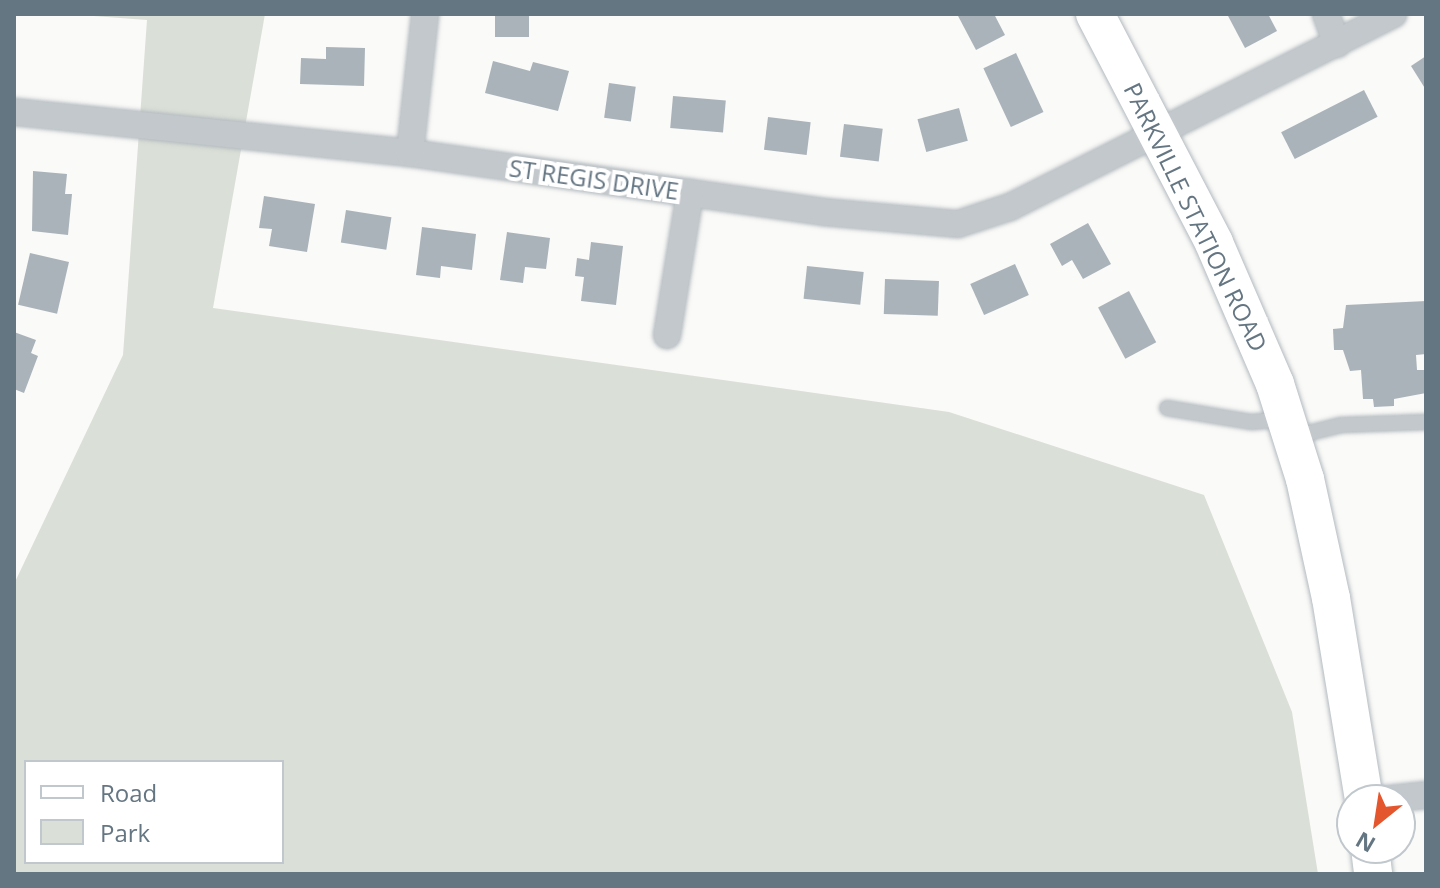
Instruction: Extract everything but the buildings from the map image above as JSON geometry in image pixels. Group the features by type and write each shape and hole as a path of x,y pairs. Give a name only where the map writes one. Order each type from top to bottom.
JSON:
{"main road":[{"name":"PARKVILLE STATION ROAD","path":"1095,14 1247,314 1289,428 1331,598 1361,784"}],"street":[{"path":"410,153 425,14"},
{"path":"1326,14 1337,44"},
{"name":"ST REGIS DRIVE","path":"14,112 410,153 690,193 958,224 1010,207 1393,14"},
{"path":"667,335 690,193"}],"lane":[{"path":"1167,408 1289,428 1426,422"}],"green space":[{"path":"67,14 265,14 213,308 949,412 1204,495 1292,712 1318,874 14,874 14,584 123,355 147,20"}]}
